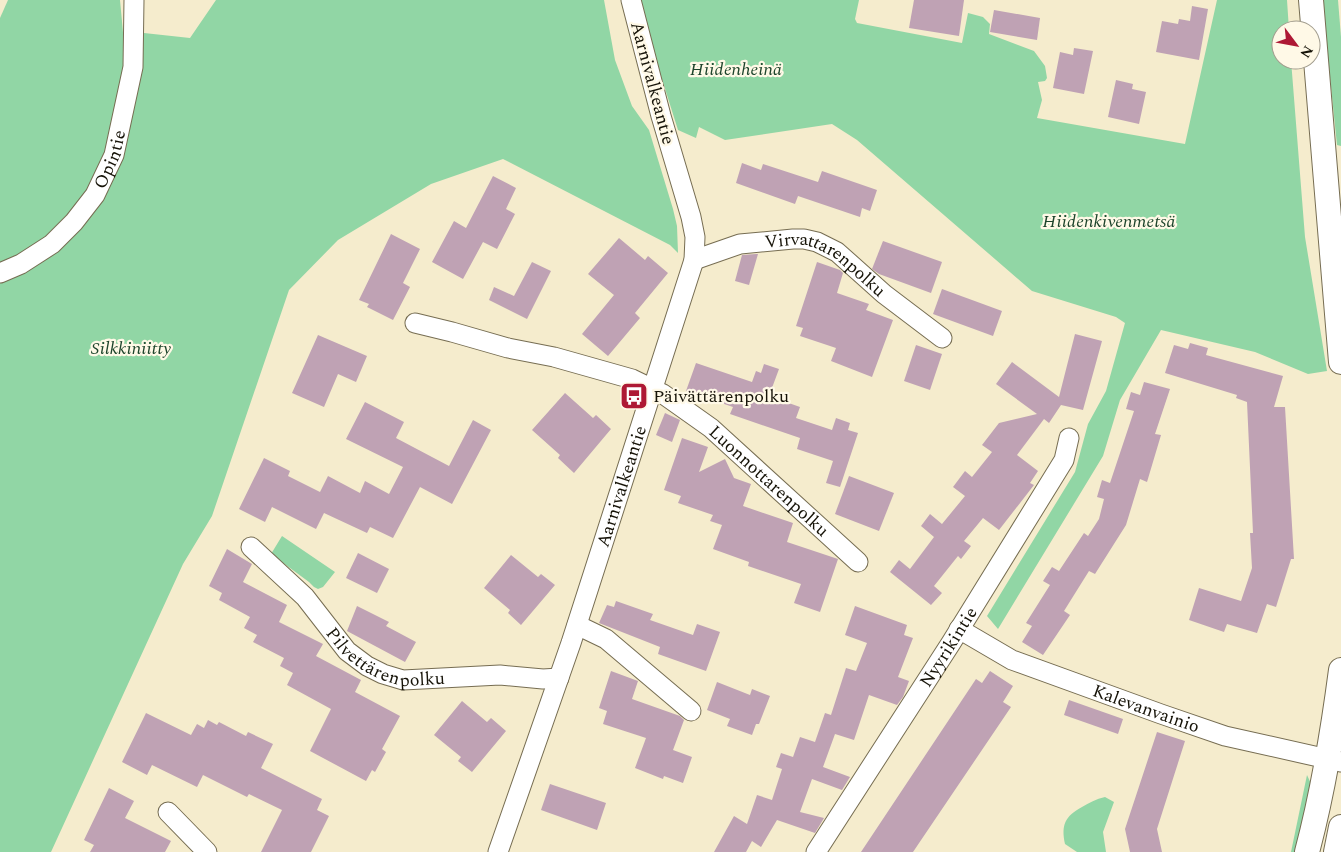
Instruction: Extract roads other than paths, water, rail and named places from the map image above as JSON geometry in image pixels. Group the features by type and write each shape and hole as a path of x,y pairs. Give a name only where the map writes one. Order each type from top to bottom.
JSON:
{"main road":[{"path":"1311,0 1341,362"},
{"path":"1307,852 1334,761 1341,670"},
{"path":"1336,852 1341,826"}],"street":[{"name":"Opintie","path":"0,273 21,264 52,244 74,222 95,195 114,155 134,67 134,0"},
{"name":"Aarnivalkeantie","path":"498,852 577,625 694,260 692,217 661,116 631,0"},
{"name":"Virvattarenpolku","path":"694,260 740,244 793,239 817,242 836,252 884,294 942,338"},
{"path":"415,323 508,348 554,357 632,379 653,389"},
{"name":"Luonnottarenpolku","path":"653,389 682,406 711,428 858,562"},
{"name":"Nyyrikintie","path":"816,852 959,629 1064,460 1069,438"},
{"name":"Pilvettärenpolku","path":"251,547 306,597 347,651 361,662 382,674 402,680 500,675 543,679 559,678"},
{"path":"577,625 606,639 690,711"},
{"name":"Kalevanvainio","path":"959,629 1012,660 1068,681 1225,736 1334,761"},
{"path":"168,812 207,852"}],"place":[{"name":"Päivättärenpolku","path":"634,396"}],"park label":[{"name":"Hiidenheinä","path":"736,69"},
{"name":"Hiidenkivenmetsä","path":"1109,221"},
{"name":"Silkkiniitty","path":"131,348"}]}
